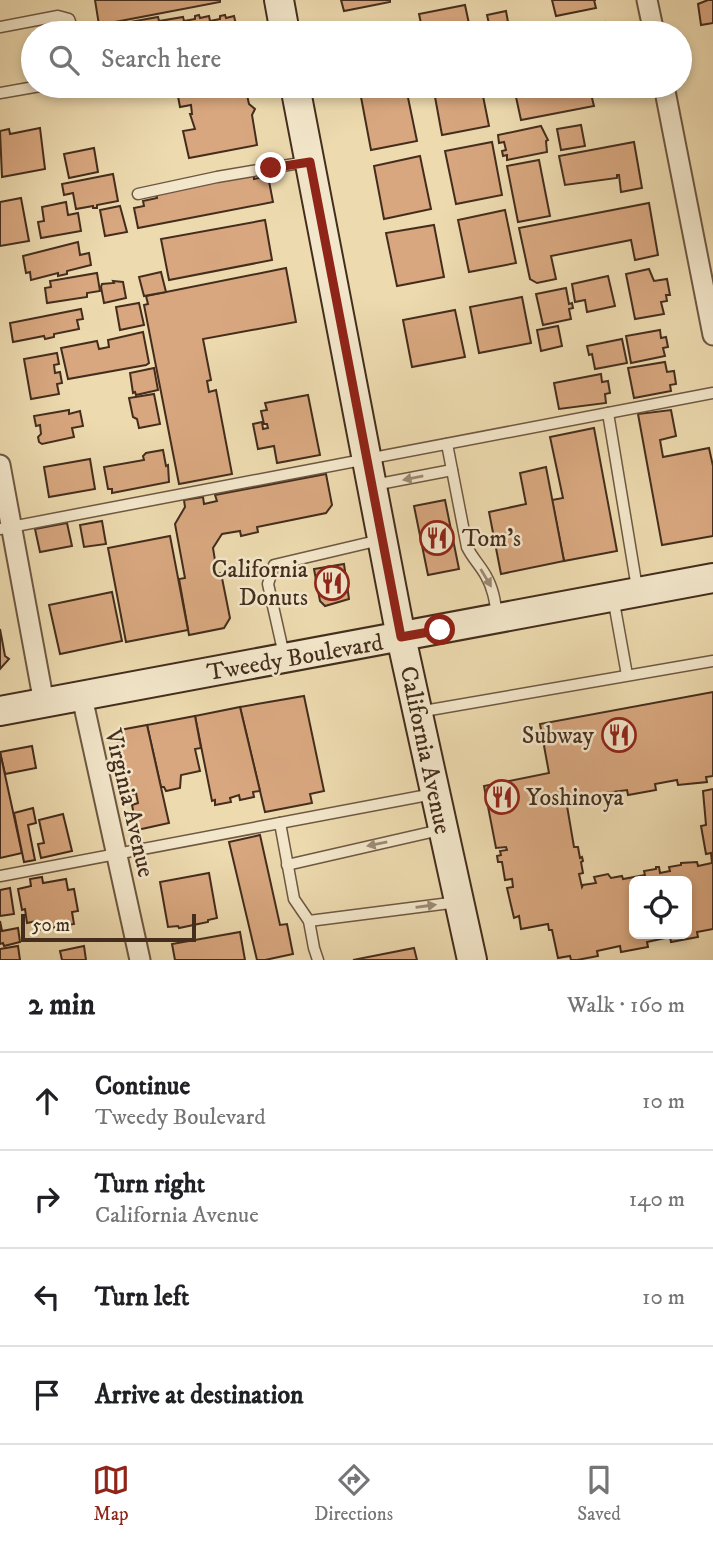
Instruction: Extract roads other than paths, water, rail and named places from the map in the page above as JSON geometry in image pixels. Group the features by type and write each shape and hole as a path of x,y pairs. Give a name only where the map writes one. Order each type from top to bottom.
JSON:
{"main road":[{"path":"279,0 283,21"},
{"name":"California Avenue","path":"297,98 401,637 472,960"},
{"name":"Tweedy Boulevard","path":"0,711 713,578"}],"street":[{"path":"647,0 651,21"},
{"path":"666,98 713,335"},
{"path":"0,465 6,528 44,703"},
{"name":"Virginia Avenue","path":"82,697 140,960"}],"lane":[{"path":"32,21 58,16 70,21"},
{"path":"0,27 21,23"},
{"path":"0,93 21,89"},
{"path":"138,194 217,177 310,162"},
{"path":"370,472 447,443 713,393"},
{"path":"608,413 626,595 627,675"},
{"path":"447,443 467,547 473,561 484,572 492,586 498,619"},
{"path":"6,528 370,472 452,470"},
{"path":"285,659 268,584 274,565 383,540"},
{"path":"418,712 713,660"},
{"path":"0,876 435,793"},
{"path":"280,823 294,899 309,921 318,960"},
{"path":"287,865 444,829"},
{"path":"309,921 459,901"}],"place":[{"name":"Tom's","path":"437,538"},
{"name":"California Donuts","path":"332,583"},
{"name":"Subway","path":"619,735"},
{"name":"Yoshinoya","path":"502,797"}]}
